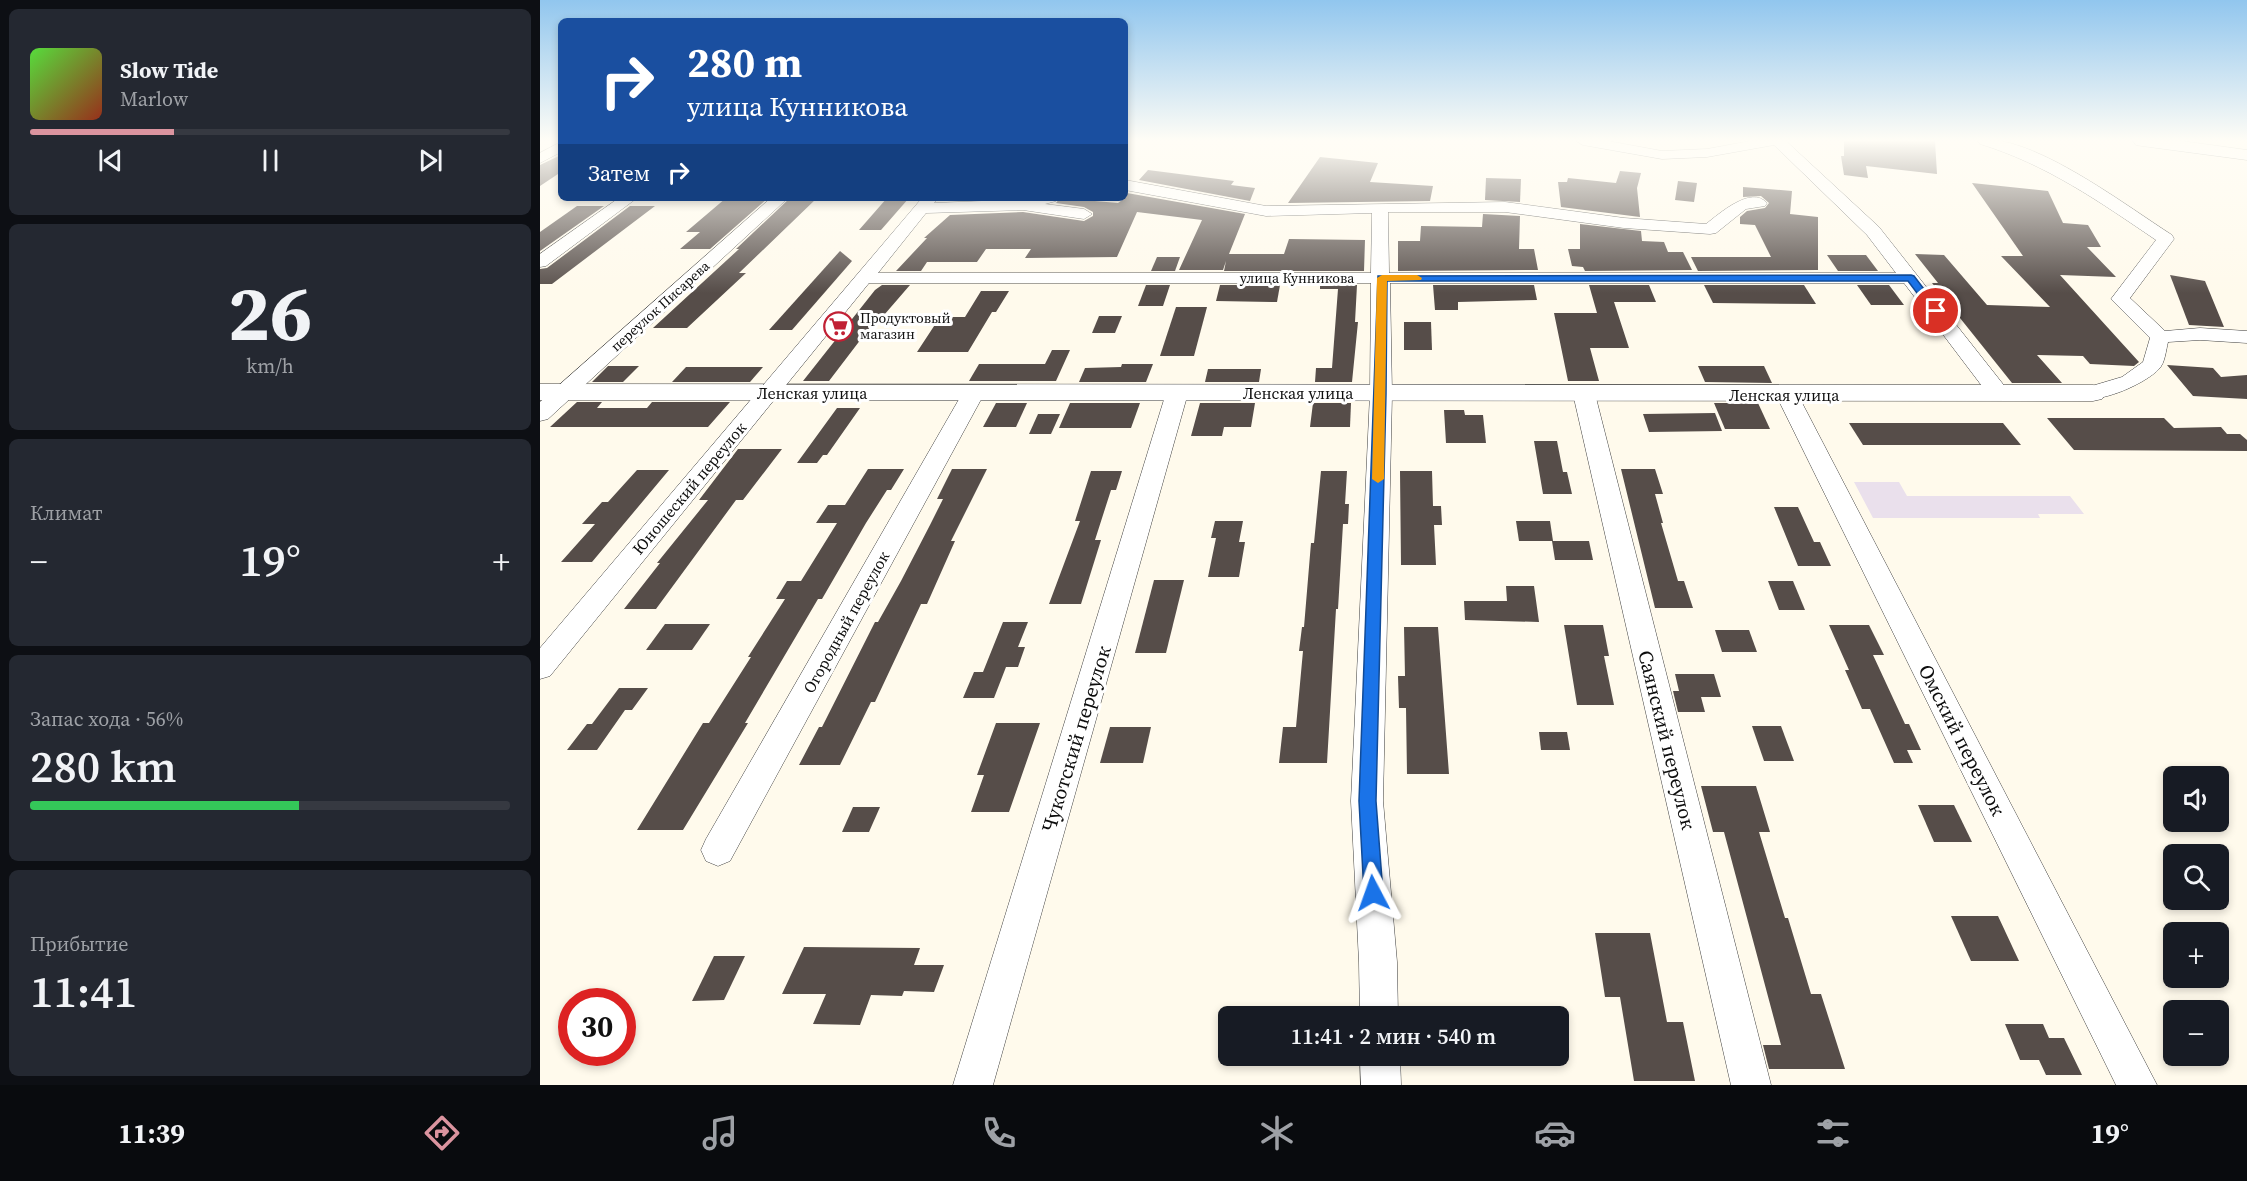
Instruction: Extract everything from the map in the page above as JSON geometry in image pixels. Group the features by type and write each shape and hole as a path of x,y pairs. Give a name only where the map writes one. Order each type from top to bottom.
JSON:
{"street":[{"path":"1161,192 1266,211 1505,207 1624,223 1710,229 1740,205 1759,203"},
{"path":"1831,192 1873,231 1999,393"},
{"path":"2092,192 2166,238 2120,299 2160,337 2200,334 2247,337"},
{"path":"540,262 625,201"},
{"name":"переулок Писарева","path":"540,414 552,393 776,201"},
{"path":"1023,205 1038,201"},
{"path":"926,203 1023,205 1084,214"},
{"name":"Юношеский переулок","path":"540,668 926,203"},
{"path":"1379,1006 1367,801 1381,394 1380,208"},
{"name":"улица Кунникова","path":"863,278 1911,278"},
{"path":"2092,393 2129,381 2152,365 2160,337"},
{"name":"Ленская улица","path":"552,393 1786,395 2092,393"},
{"name":"Чукотский переулок","path":"973,1085 1177,393"},
{"name":"Огородный переулок","path":"718,850 973,394"},
{"name":"Саянский переулок","path":"1584,394 1751,1085"},
{"name":"Омский переулок","path":"1786,395 2137,1085"},
{"path":"1380,1066 1381,1085"}],"shaded area":[{"path":"1854,482 1899,482 1907,496 2070,496 2084,514 2038,514 2040,518 1873,518"}],"building":[{"path":"1200,192 1254,192 1250,201"},
{"path":"1296,192 1432,192 1430,201 1288,203"},
{"path":"1485,192 1520,192 1520,202 1485,200"},
{"path":"1559,192 1637,192 1640,217 1561,207"},
{"path":"1676,192 1696,192 1694,202 1675,200"},
{"path":"1743,192 1792,192 1790,214 1818,217 1818,270 1698,271 1691,257 1771,257 1755,225 1740,224 1740,217 1747,211 1765,208 1769,203 1761,196 1743,197"},
{"path":"1978,192 2048,192 2063,223 2088,225 2101,247 2087,247 2116,277 2060,275 2139,362 2134,366 2090,364 2083,356 2037,355 2062,383 2012,383 1932,283 1938,283 1915,254 1944,255 1987,305 2050,307 2001,256 2023,256"},
{"path":"1128,193 1245,214 1229,254 1284,254 1289,239 1365,240 1364,271 1224,271 1226,261 1223,270 1179,270 1202,220 1137,212 1117,257 1025,258 1031,249 986,249 977,262 927,262 921,271 896,271 927,238 924,238 950,215 1023,212 1084,221 1093,216 1093,212 1084,207 1056,203 1058,201 1095,201 1118,203 1128,201"},
{"path":"722,201 765,201 710,249 680,249 700,232 686,232"},
{"path":"787,201 814,201 739,273 746,273 687,328 653,328 739,249 736,249"},
{"path":"884,201 906,201 881,230 859,230"},
{"path":"577,206 604,206 540,251 540,232"},
{"path":"630,206 655,206 552,284 540,284 540,269 547,268"},
{"path":"1483,214 1520,216 1519,249 1534,249 1538,270 1398,271 1398,241 1420,241 1421,226 1482,227"},
{"path":"1580,224 1641,231 1642,241 1664,242 1668,252 1683,252 1692,270 1585,271 1583,267 1572,266 1568,249 1580,249"},
{"path":"840,251 852,261 792,330 769,330"},
{"path":"1827,255 1866,255 1878,271 1838,271"},
{"path":"1157,257 1180,257 1175,271 1151,271"},
{"path":"2170,275 2205,281 2224,327 2189,325"},
{"path":"882,285 910,285 878,322 874,322 829,381 803,381 875,290"},
{"path":"1146,285 1170,285 1163,306 1138,306"},
{"path":"1220,285 1280,285 1277,302 1216,301"},
{"path":"1320,285 1357,285 1355,322 1358,322 1352,382 1315,382 1316,368 1332,368 1338,289 1320,289"},
{"path":"1433,285 1534,285 1537,300 1458,302 1458,310 1435,310"},
{"path":"1589,285 1649,285 1656,302 1614,302 1629,348 1590,348 1599,381 1568,381 1554,313 1597,313"},
{"path":"1704,285 1804,285 1816,304 1713,303"},
{"path":"1857,285 1889,285 1904,305 1871,305"},
{"path":"981,291 1009,291 996,312 992,312 968,352 917,352 940,317 965,317"},
{"path":"1176,307 1207,307 1194,356 1160,356"},
{"path":"1099,316 1122,316 1115,333 1092,333"},
{"path":"1404,322 1431,322 1432,350 1404,350"},
{"path":"1052,350 1070,350 1056,381 969,381 979,364 1045,364"},
{"path":"1122,364 1153,364 1146,382 1079,382 1085,368 1121,367"},
{"path":"2167,365 2213,368 2221,377 2247,375 2247,399 2193,396"},
{"path":"608,366 639,366 623,382 592,382"},
{"path":"1698,366 1764,366 1772,383 1705,382"},
{"path":"686,367 763,367 750,382 672,382"},
{"path":"1208,369 1261,369 1259,382 1205,382"},
{"path":"577,402 602,402 597,408 647,408 652,402 730,402 708,427 550,427"},
{"path":"996,403 1027,403 1016,427 983,427"},
{"path":"1070,403 1140,403 1131,428 1059,428"},
{"path":"1200,403 1255,403 1251,427 1224,427 1222,436 1191,436"},
{"path":"1313,403 1351,403 1350,427 1310,427"},
{"path":"1714,403 1758,403 1770,429 1725,429"},
{"path":"837,408 860,408 827,455 823,455 817,463 797,463"},
{"path":"1444,410 1464,410 1465,415 1483,415 1486,443 1446,443"},
{"path":"1715,413 1722,431 1649,432 1643,414"},
{"path":"1038,414 1060,414 1051,434 1029,434"},
{"path":"2047,418 2164,418 2174,428 2221,427 2227,434 2240,434 2247,440 2247,451 2074,450"},
{"path":"1849,423 2003,423 2021,445 1863,445"},
{"path":"1534,441 1557,441 1563,472 1567,472 1572,494 1543,494"},
{"path":"738,449 782,449 743,500 736,500 656,609 624,609 660,563 657,563 708,500 699,500"},
{"path":"868,469 904,469 891,490 887,490 866,523 822,599 818,599 745,723 748,723 683,830 637,830 703,723 709,723 751,657 748,657 785,599 776,599 787,581 801,581 837,523 816,523 828,505 845,505"},
{"path":"952,469 987,469 951,541 955,541 927,604 921,604 875,702 871,702 840,765 799,765 819,727 822,727 875,622 878,622 930,525 943,499 937,499"},
{"path":"1621,469 1655,469 1663,494 1655,494 1663,523 1661,523 1678,581 1684,581 1693,608 1655,608"},
{"path":"637,470 669,470 592,562 561,562 595,524 582,524 602,502 608,502"},
{"path":"1091,471 1122,471 1116,490 1111,490 1095,540 1101,540 1081,604 1049,604 1080,521 1075,521"},
{"path":"1321,471 1347,471 1345,504 1349,504 1348,524 1343,524 1327,763 1279,763 1283,727 1296,727 1303,651 1299,651 1302,627 1304,627 1311,543 1314,543"},
{"path":"1400,471 1432,471 1433,506 1441,506 1442,525 1434,525 1436,565 1401,565"},
{"path":"1774,507 1798,507 1814,542 1820,542 1831,566 1798,566"},
{"path":"1215,521 1243,521 1239,542 1245,542 1239,577 1208,577 1216,538 1211,538"},
{"path":"1516,521 1550,521 1553,541 1519,541"},
{"path":"1552,541 1589,541 1593,560 1555,560"},
{"path":"1154,580 1184,580 1166,653 1135,653"},
{"path":"1768,581 1793,581 1805,610 1779,610"},
{"path":"1506,586 1534,586 1539,622 1465,620 1464,601 1507,601"},
{"path":"1003,622 1028,622 1018,647 1025,647 1018,667 1006,667 994,698 963,698 974,672 983,672"},
{"path":"665,624 710,624 692,650 646,650"},
{"path":"1564,625 1603,625 1609,656 1604,656 1614,705 1577,705"},
{"path":"1829,625 1869,625 1884,655 1873,655 1905,724 1909,724 1921,750 1907,750 1913,763 1894,763 1870,709 1862,709 1845,670 1849,670"},
{"path":"1404,627 1438,627 1449,774 1407,774 1406,708 1399,708 1398,676 1405,676"},
{"path":"1715,630 1749,630 1757,652 1722,652"},
{"path":"1675,674 1714,674 1721,697 1701,697 1705,712 1678,712 1673,691 1679,691"},
{"path":"619,688 648,688 632,710 625,710 597,750 567,750 587,724 592,724"},
{"path":"996,723 1040,723 1009,812 971,812 984,775 977,775"},
{"path":"1752,726 1781,726 1794,761 1764,761"},
{"path":"1110,727 1151,727 1143,763 1100,763"},
{"path":"1539,732 1567,732 1570,750 1541,750"},
{"path":"1701,786 1756,786 1770,832 1759,832 1785,918 1788,918 1811,994 1821,994 1845,1069 1769,1069 1763,1045 1781,1045 1724,832 1713,832"},
{"path":"1918,805 1954,805 1972,842 1934,842"},
{"path":"853,807 880,807 869,832 842,832"},
{"path":"1951,916 1998,916 2019,961 1971,961"},
{"path":"1595,933 1650,933 1667,1022 1683,1022 1695,1081 1634,1081 1620,997 1605,997"},
{"path":"804,947 920,948 914,965 944,965 934,992 904,991 902,996 871,995 860,1025 813,1024 826,994 782,994"},
{"path":"714,956 745,956 724,1000 692,1001"},
{"path":"2005,1024 2043,1024 2049,1038 2064,1038 2082,1075 2046,1075 2039,1060 2020,1060"}],"slow traffic":[{"path":"1378,479 1382,278 1417,278"}],"place":[{"name":"Продуктовый магазин","path":"839,326"}],"route":[{"path":"1373,893 1367,801 1381,394 1382,278 1911,278 1936,311"}]}
